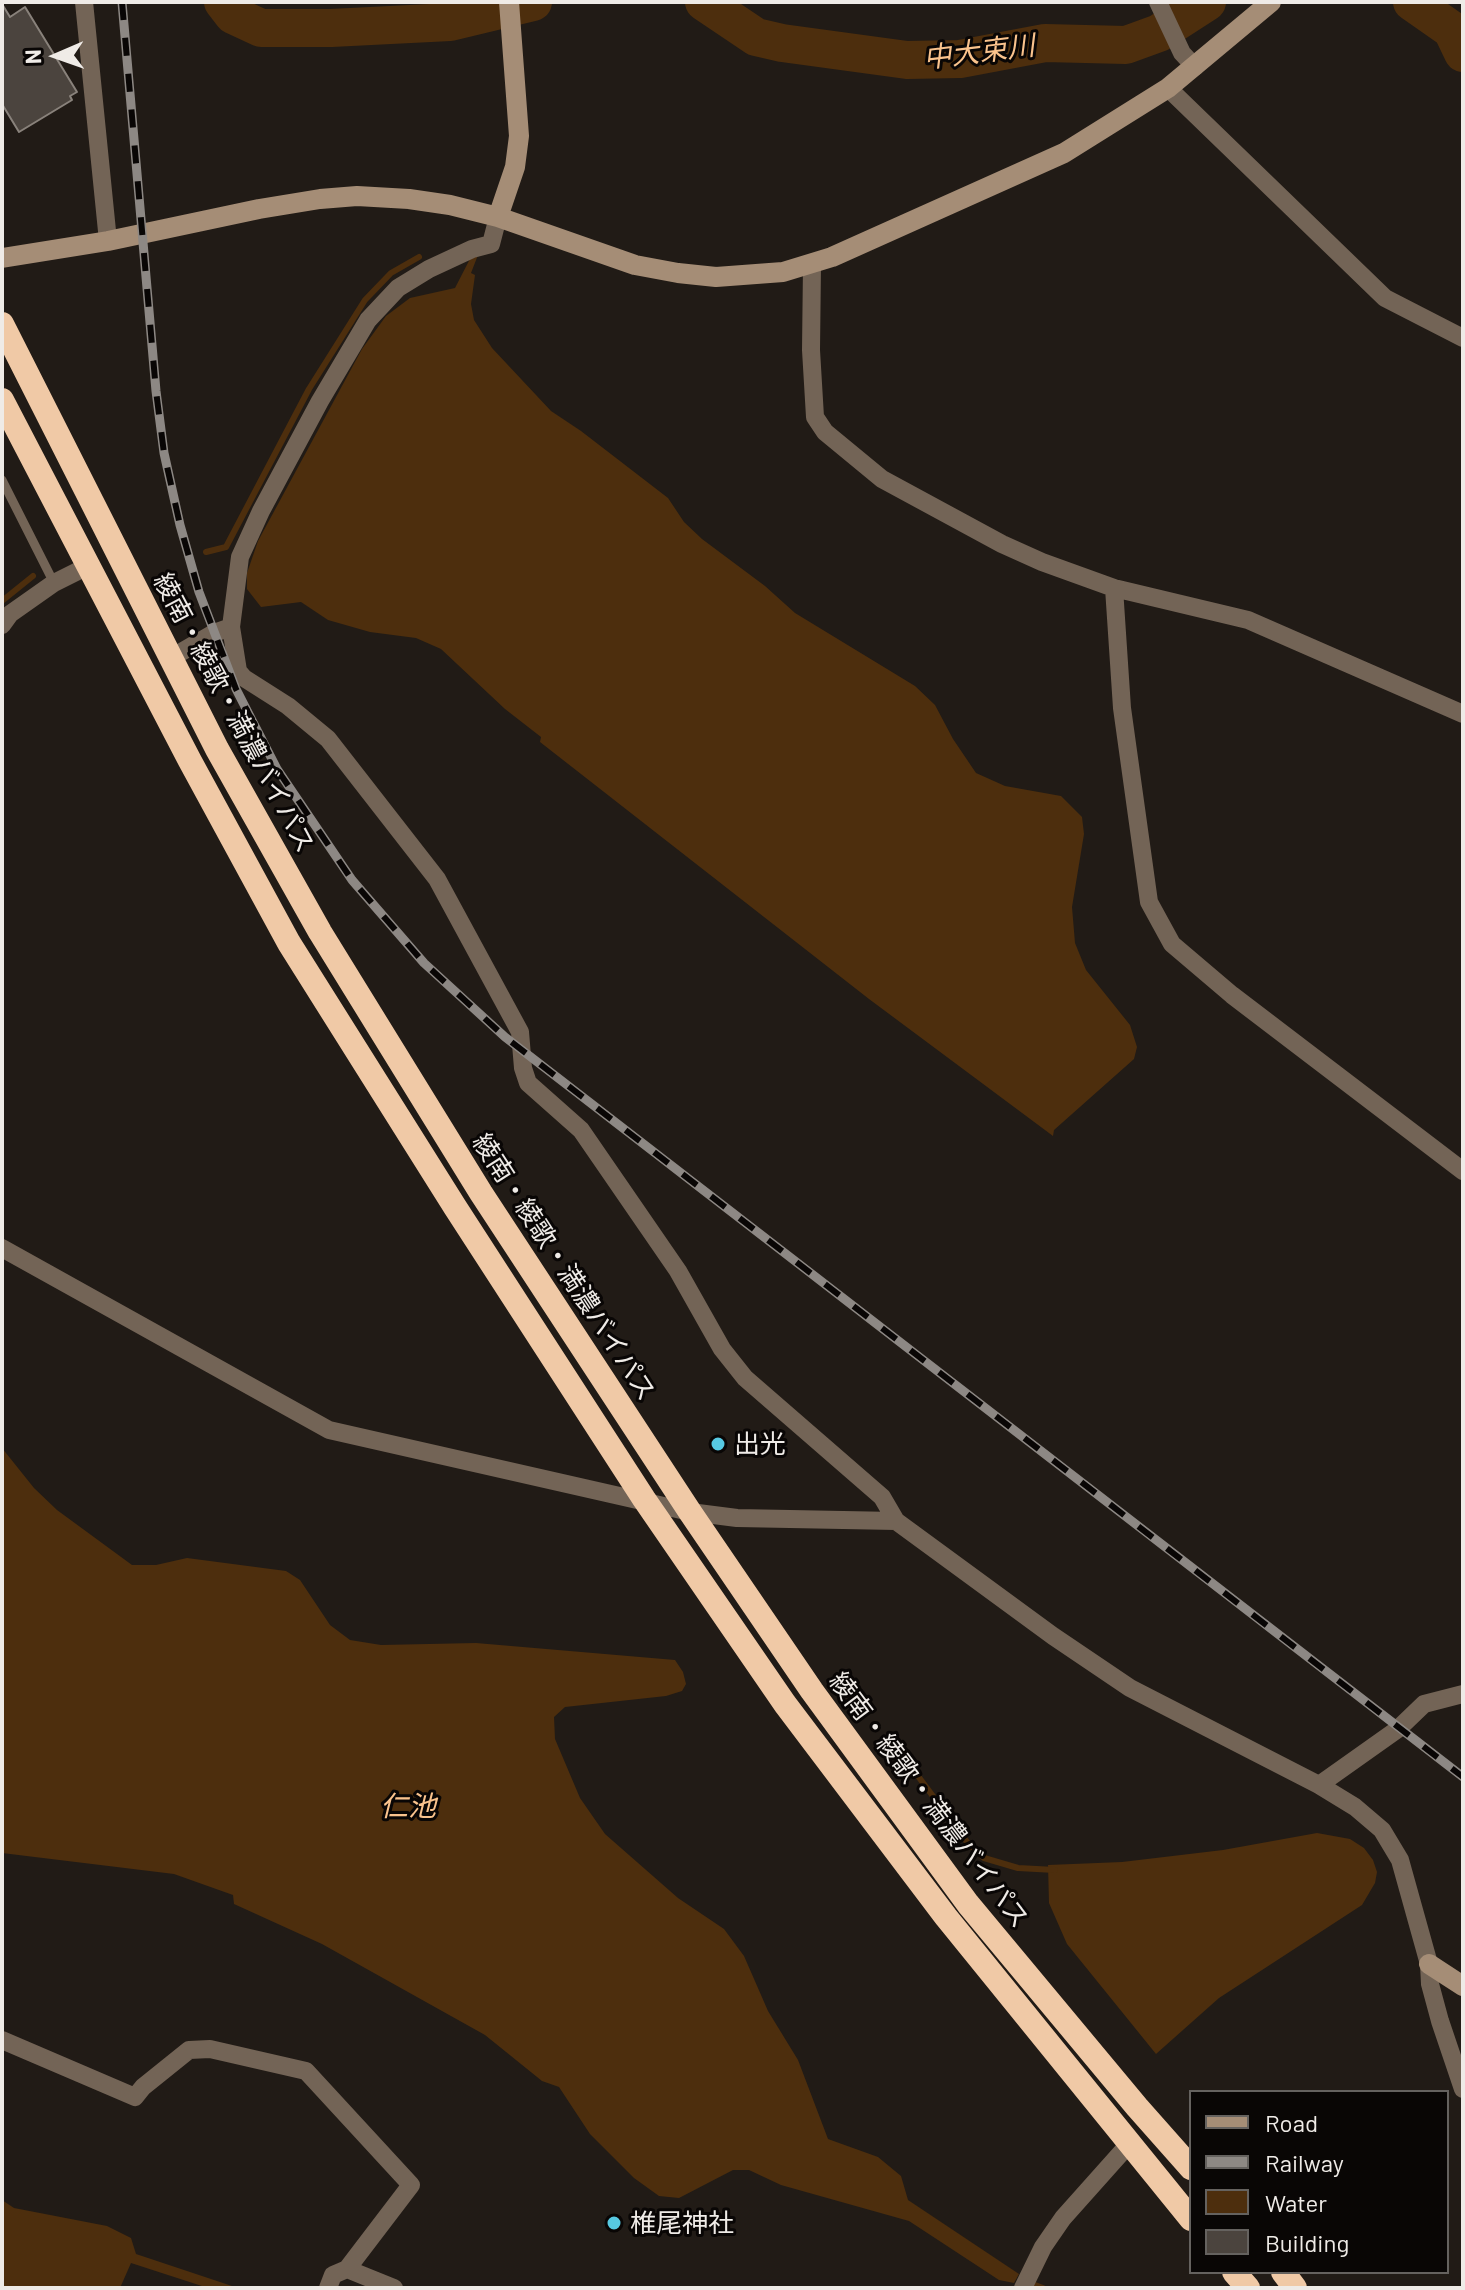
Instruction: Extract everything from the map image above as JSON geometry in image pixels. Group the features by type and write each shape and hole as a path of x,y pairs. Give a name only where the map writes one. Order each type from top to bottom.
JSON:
{"highway":[{"name":"綾南・綾歌・満濃バイパス","path":"2,324 217,749 320,932 481,1193 690,1512 812,1691 968,1904 1189,2166"},
{"path":"2,400 289,943 644,1499 794,1716 946,1917 1189,2217"}],"street":[{"path":"84,2 108,241"},
{"path":"509,2 519,136 515,167 491,244 472,249 429,269 398,288 368,320 320,401 240,557 231,627 238,671 328,739 437,879 520,1032 523,1068 528,1083 581,1130 678,1271 722,1349 745,1378 882,1497 896,1521 1053,1636 1130,1688 1319,1785 1382,1830 1400,1860 1429,1964 1430,1984 1463,2089"},
{"path":"2,258 108,241 259,209 357,196 423,201 498,217 635,265 678,273 716,277 751,276 812,265 1064,153 1168,88 1271,2"},
{"path":"1161,10 1182,53 1195,67"},
{"path":"1168,88 1385,298 1463,338"},
{"path":"812,265 815,417 825,432 882,479 975,530 1042,562 1114,588 1248,620 1463,714"},
{"path":"2,625 10,614 54,583 88,566"},
{"path":"1114,588 1122,708 1149,902 1172,944 1232,995 1463,1171"},
{"path":"171,658 214,633 231,627"},
{"path":"2,1248 329,1430 412,1451 644,1499 690,1512 737,1518 896,1521"},
{"path":"1319,1785 1398,1729 1424,1704 1463,1694"},
{"path":"1429,1964 1463,1986"},
{"path":"2,2040 135,2097 189,2050 210,2049 306,2071 411,2185 347,2269 333,2275 328,2288"},
{"path":"1025,2285 1043,2247 1063,2218 1129,2144"},
{"path":"347,2269 394,2288"}],"lane":[{"path":"2,480 54,583"}],"water":[{"path":"473,253 478,255 471,273 475,275 471,304 474,320 492,348 551,411 668,498 684,522 702,539 765,586 795,613 915,686 935,705 976,773 1005,786 1061,796 1082,817 1084,834 1072,907 1075,943 1086,970 1130,1025 1137,1047 1134,1059 1054,1130 1053,1136 869,999 540,742 541,737 505,709 441,649 416,638 370,632 328,620 301,602 261,607 247,589 247,573 258,541 362,349 386,316 410,298 455,288"},
{"name":"仁池","path":"2,1448 34,1488 57,1510 132,1565 156,1565 187,1558 286,1571 300,1580 330,1625 350,1640 381,1645 476,1643 675,1660 686,1684 682,1691 666,1696 565,1707 554,1717 555,1739 580,1798 605,1834 678,1898 724,1929 744,1956 768,2011 798,2060 828,2139 878,2157 901,2176 908,2200 1019,2274 1014,2283 999,2280 909,2221 781,2185 749,2170 733,2170 679,2198 659,2196 634,2178 590,2134 559,2087 542,2081 485,2035 322,1944 234,1904 233,1895 174,1874 2,1853"},
{"path":"1317,1833 1350,1839 1364,1848 1373,1860 1377,1872 1375,1883 1362,1905 1219,1998 1156,2054 1067,1944 1049,1903 1048,1865 1122,1862 1223,1850"},
{"path":"2,2200 14,2208 107,2226 131,2238 136,2254 238,2288 208,2288 131,2263 120,2288 2,2288"}],"building":[{"path":"2,4 10,17 25,7 77,92 70,96 72,100 19,132 2,104"}],"waterway":[{"name":"中大束川","path":"223,2 233,15 261,28 450,22 533,2"},
{"name":"中大束川","path":"704,2 756,37 907,60 960,59 1045,43 1126,45 1159,33 1207,2"},
{"name":"中大束川","path":"1412,2 1452,30 1463,53"},
{"path":"269,15 269,28"},
{"path":"206,552 226,547 309,389 365,300 391,273 419,257"},
{"path":"2,601 33,576"},
{"path":"912,1768 967,1842 984,1858 1018,1868 1055,1870"},
{"path":"1027,2282 1043,2288"}],"railway":[{"path":"122,2 156,391 164,453 180,525 199,592 236,689 277,769 352,880 424,963 505,1037 1463,1777"}],"place":[{"name":"出光","path":"718,1444"},
{"name":"椎尾神社","path":"614,2223"}]}
